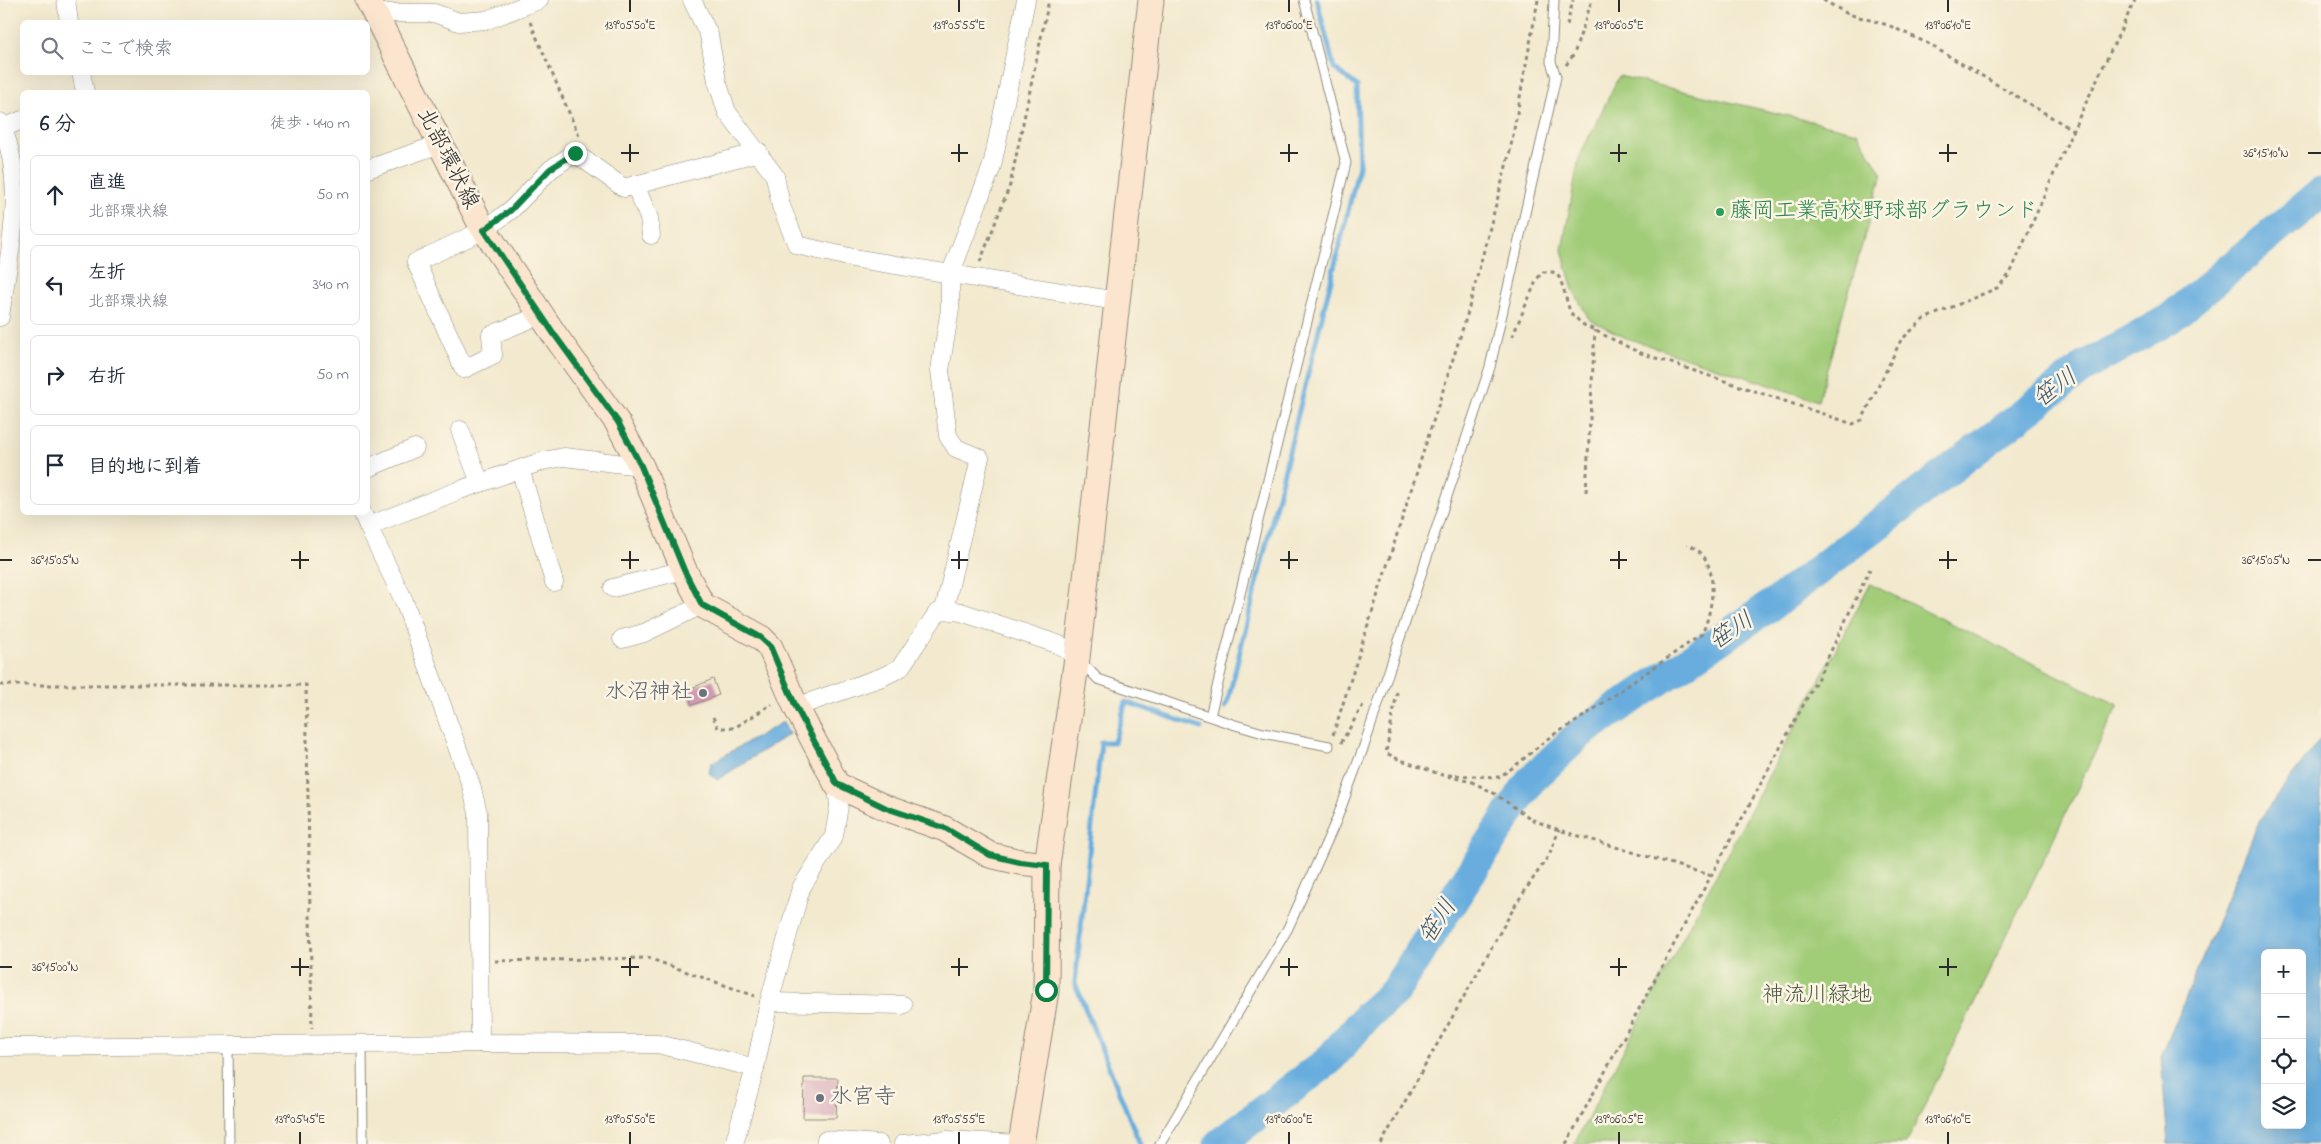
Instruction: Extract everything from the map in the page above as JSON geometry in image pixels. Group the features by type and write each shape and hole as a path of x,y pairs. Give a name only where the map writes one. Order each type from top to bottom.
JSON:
{"street":[{"path":"66,0 70,20"},
{"path":"692,0 709,35 717,81 727,112 759,152 775,176 781,206 797,245 853,258 1116,301"},
{"path":"944,610 980,458 956,448 948,436 940,370 950,309 950,275 992,166 1026,0"},
{"path":"903,1144 947,1140 1020,1144 1046,990 1047,865 1077,658 1151,0"},
{"path":"370,6 434,13 459,22 487,20 531,3"},
{"name":"北部環状線","path":"370,6 484,230 541,315 618,422 641,466 684,570 702,605"},
{"path":"82,75 85,90"},
{"path":"0,317 14,220 16,179 2,125 20,120"},
{"path":"370,168 440,144"},
{"path":"541,315 491,335 493,355 464,368 416,262 484,230 511,210 550,169 575,153 624,188 759,152"},
{"path":"636,184 650,218 651,235"},
{"path":"460,430 480,483"},
{"path":"370,467 415,448"},
{"path":"480,1043 478,813 471,785 404,601 364,519 520,469 564,457 641,466"},
{"path":"520,469 554,582"},
{"path":"613,588 684,570"},
{"path":"622,639 644,633 702,605 760,637 770,646 796,707 837,784 839,806 834,836 801,888 769,1002 755,1068 734,1144"},
{"path":"796,707 882,677 900,668 937,614 944,610 961,612 1060,645 1077,658"},
{"path":"837,784 886,808 945,828 990,855 1020,862 1047,865"},
{"path":"769,1002 903,1005"},
{"path":"0,1048 228,1044 658,1044 755,1068"},
{"path":"825,1144 826,1140 879,1144"}],"lane":[{"path":"1210,716 1346,162 1304,0"},
{"path":"1160,1144 1288,928 1312,879 1367,737 1490,367 1556,77 1550,62 1554,0"},
{"path":"1077,658 1098,679 1263,733 1329,746"},
{"path":"228,1044 229,1144"},
{"path":"362,1044 363,1144"}],"path":[{"path":"1329,746 1467,315 1510,151 1538,0"},
{"path":"1556,77 1574,54 1592,0"},
{"path":"1823,0 1848,14 1888,25 1927,43 2073,130"},
{"path":"1490,367 1504,354 1536,280 1543,272 1553,272 1559,277 1570,312 1582,324 1638,352 1853,424 1862,420 1901,340 1906,335 1924,319 1997,288 2010,274 2073,130 2135,0"},
{"path":"531,3 592,165"},
{"path":"1586,492 1595,330"},
{"path":"1442,775 1499,777 1551,736 1582,717 1702,634 1709,619 1712,601 1709,564 1700,552 1688,544"},
{"path":"1566,1144 1819,676 1870,569"},
{"path":"0,685 306,685 312,1044"},
{"path":"1398,685 1386,753 1442,775 1472,782 1492,792 1533,820 1559,830 1712,876"},
{"path":"713,718 718,728 734,728 757,714"},
{"path":"1381,1144 1516,904 1549,855 1559,830"},
{"path":"478,962 648,958 769,1002"}],"green space":[{"name":"藤岡工業高校野球部グラウンド","path":"1619,76 1857,132 1882,174 1818,401 1626,338 1589,319 1573,290 1562,250 1579,158"},
{"name":"神流川緑地","path":"1870,584 2118,705 1906,1144 1574,1144"}],"water":[{"path":"783,722 789,734 717,780 709,773 711,763"},
{"path":"2321,738 2321,1144 2168,1144 2161,1057 2260,819"}],"building":[{"name":"水沼神社","path":"713,679 719,695 692,705 687,690"},
{"name":"水宮寺","path":"804,1078 838,1078 836,1118 803,1118"}],"waterway":[{"path":"1225,707 1359,166 1357,86 1334,68 1317,0"},
{"name":"笹川","path":"1219,1144 1328,1061 1368,1015 1394,992 1530,781 1582,732 1779,600 2087,365 2169,319 2321,193"},
{"path":"1140,1144 1075,983 1101,742 1114,742 1126,702 1201,728"}],"place":[{"name":"藤岡工業高校野球部グラウンド","path":"1720,212"},
{"name":"水沼神社","path":"703,693"},
{"name":"水宮寺","path":"820,1098"}],"route":[{"path":"575,153 550,169 511,210 484,230 554,334 618,422 641,466 684,570 702,605 747,629 770,646 796,707 837,784 886,808 945,828 990,855 1020,862 1047,865 1046,990"}]}
